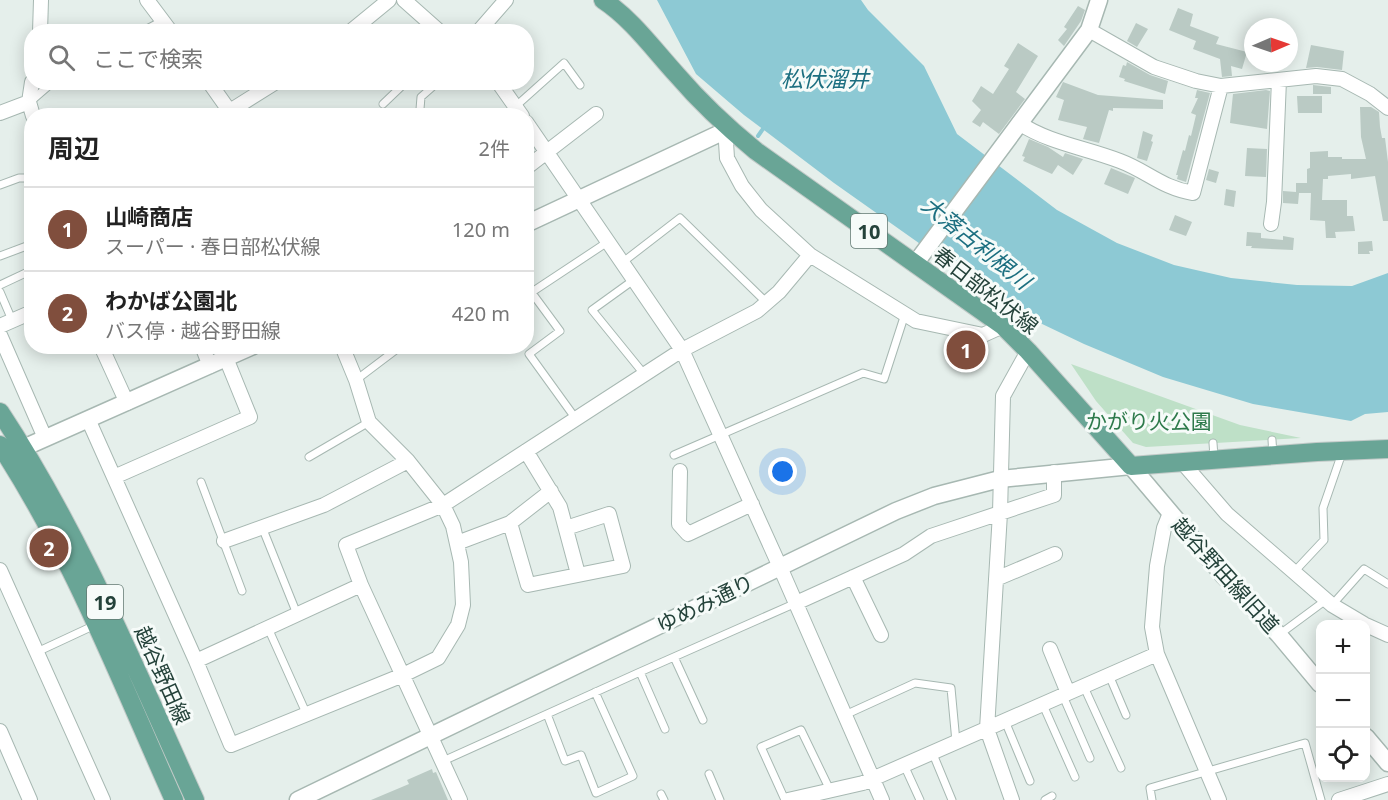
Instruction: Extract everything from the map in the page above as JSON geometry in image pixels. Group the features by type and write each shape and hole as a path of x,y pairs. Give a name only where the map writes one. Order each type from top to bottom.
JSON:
{"main road":[{"name":"春日部松伏線","path":"603,0 631,24 729,129 756,151 919,259 1002,326 1028,351 1131,466"},
{"name":"越谷野田線","path":"0,412 24,447 82,551 195,800"},
{"path":"1131,466 1182,462 1214,451 1273,447 1343,451 1388,449"},
{"name":"越谷野田線","path":"2,453 61,551 174,800"}],"street":[{"path":"40,24 41,0"},
{"path":"147,0 165,24"},
{"path":"360,24 389,0"},
{"path":"404,0 428,24"},
{"path":"485,24 506,0"},
{"path":"919,259 1089,30 1099,0"},
{"path":"1089,30 1154,66 1196,81 1221,86 1316,76 1342,79 1370,94 1388,108"},
{"path":"1271,224 1279,80"},
{"path":"1019,123 1060,142 1123,161 1165,186 1193,193 1221,86"},
{"path":"31,108 32,90"},
{"path":"214,90 224,108"},
{"path":"237,108 264,90"},
{"path":"504,90 516,108"},
{"path":"0,113 24,110"},
{"path":"534,162 596,114"},
{"path":"534,220 729,129"},
{"path":"729,129 726,142 727,158 741,186 761,210 810,255 916,321 983,335 1002,326"},
{"path":"534,133 682,350 882,800"},
{"path":"461,799 361,585 346,545 443,505 682,350 757,311 779,292 810,255"},
{"path":"6,323 24,315"},
{"path":"0,335 45,438"},
{"path":"1012,800 987,729 1000,513 1003,396 1028,351"},
{"path":"105,354 127,403"},
{"path":"205,354 210,366"},
{"path":"2,453 24,447 234,354"},
{"path":"88,419 231,745 403,675 438,658 458,625 463,605 461,562 453,526 443,505 408,461 369,422 345,354"},
{"path":"114,477 250,417 226,358"},
{"path":"526,451 560,507 578,574"},
{"path":"224,541 324,505 408,461"},
{"path":"1182,462 1227,514 1329,602 1357,620"},
{"name":"ゆめみ通り","path":"298,800 896,511 943,494 1000,479 1131,466"},
{"name":"越谷野田線旧道","path":"1131,466 1224,576 1279,635 1316,679"},
{"path":"680,471 679,524 688,534 752,504"},
{"path":"796,603 904,554 931,536 1054,495 1054,472"},
{"path":"457,543 510,523 551,491"},
{"path":"1170,513 1164,528 1153,603 1152,627 1157,654 1219,800"},
{"path":"510,523 528,585 623,566 609,514 566,528"},
{"path":"996,579 1056,554"},
{"path":"0,570 103,800"},
{"path":"853,577 881,635"},
{"path":"196,661 361,585"},
{"path":"1370,627 1388,635"},
{"path":"1050,649 1066,694"},
{"path":"786,800 863,783 1157,654"},
{"path":"0,731 30,800"},
{"path":"1370,743 1388,763"},
{"path":"1339,800 1388,784"}],"lane":[{"path":"527,108 564,63 580,85"},
{"path":"32,108 46,90"},
{"path":"383,104 398,90"},
{"path":"420,108 421,97 429,90"},
{"path":"0,185 24,178"},
{"path":"623,262 680,218 766,302"},
{"path":"534,291 609,241"},
{"path":"0,256 24,247"},
{"path":"0,285 24,274"},
{"path":"635,279 592,309 644,374"},
{"path":"0,292 6,323"},
{"path":"534,300 560,331 534,350"},
{"path":"674,455 863,373 884,379 905,314"},
{"path":"356,380 390,354"},
{"path":"529,354 576,419"},
{"path":"309,457 369,422"},
{"path":"1294,572 1324,540 1323,508 1343,451"},
{"path":"201,482 242,591"},
{"path":"262,527 297,614"},
{"path":"1279,635 1329,602 1364,568 1388,584"},
{"path":"443,761 796,603"},
{"path":"37,652 96,625"},
{"path":"268,628 307,714"},
{"path":"674,657 703,720"},
{"path":"640,672 665,729"},
{"path":"1109,675 1126,716"},
{"path":"845,715 915,683 951,687 956,743"},
{"path":"1084,687 1120,768"},
{"path":"547,714 565,761 580,755 596,793 633,776 595,692"},
{"path":"1066,694 1090,758"},
{"path":"1043,705 1076,777"},
{"path":"1005,721 1030,781"},
{"path":"786,800 761,747 801,730 830,790"},
{"path":"1152,800 1150,789 1305,743 1322,800"},
{"path":"933,754 952,800"},
{"path":"904,765 920,800"},
{"path":"709,774 720,800"}],"green space":[{"name":"かがり火公園","path":"1071,364 1240,425 1301,438 1146,447 1133,443 1096,401"}],"water":[{"path":"657,0 861,0 868,10 924,66 957,134 1057,210 1117,243 1174,265 1231,278 1297,285 1352,286 1388,273 1388,412 1365,414 1351,421 1253,404 1163,377 1084,344 1015,311 834,183 744,115 696,74"}],"building":[{"path":"1078,6 1085,10 1081,21 1064,46 1058,40 1067,29 1064,27"},
{"path":"1178,8 1193,14 1190,26 1219,37 1216,44 1244,51 1242,69 1231,66 1232,76 1222,77 1220,59 1193,49 1196,41 1169,30"},
{"path":"1136,23 1148,29 1137,47 1127,41"},
{"path":"1018,43 1038,56 1016,92 1025,99 999,134 983,122 980,127 972,122 981,110 972,101 981,86 993,94 1009,69 1004,66"},
{"path":"1311,45 1344,51 1342,70 1306,68"},
{"path":"1127,62 1150,75 1168,81 1165,94 1124,81 1125,79 1119,77 1123,65 1126,66"},
{"path":"1063,82 1098,95 1163,100 1163,109 1113,108 1113,111 1109,110 1099,143 1083,139 1087,127 1058,120 1064,100 1056,97"},
{"path":"1313,85 1331,87 1331,94 1313,94"},
{"path":"1197,90 1210,93 1186,182 1177,179 1178,175 1176,175 1183,150 1185,151 1189,135 1191,136 1196,115 1191,113 1198,98 1195,98"},
{"path":"1270,91 1267,129 1230,123 1233,94"},
{"path":"1297,96 1322,96 1322,113 1298,113"},
{"path":"1360,107 1371,107 1379,112 1388,162 1388,221 1383,221 1375,176 1351,179 1351,174 1328,176 1328,179 1323,179 1322,200 1347,200 1347,216 1353,216 1355,231 1335,232 1336,238 1326,238 1325,221 1310,220 1311,193 1299,193 1298,204 1283,203 1283,191 1296,192 1296,183 1307,183 1310,152 1328,151 1328,157 1366,159 1361,137"},
{"path":"1143,131 1153,135 1147,161 1137,158"},
{"path":"1029,139 1048,147 1063,157 1065,153 1083,159 1073,175 1058,165 1052,174 1023,161 1025,157 1022,156"},
{"path":"1247,148 1267,149 1266,177 1245,176"},
{"path":"1111,168 1135,178 1128,194 1104,184"},
{"path":"1209,169 1219,172 1216,183 1206,180"},
{"path":"1226,189 1236,191 1234,207 1224,205"},
{"path":"1175,215 1192,222 1186,236 1169,230"},
{"path":"1247,232 1261,233 1261,238 1283,240 1283,236 1294,238 1293,250 1251,248 1252,246 1246,246"},
{"path":"1372,241 1373,251 1369,251 1370,254 1358,254 1358,242"},
{"path":"961,340 977,343 972,361 959,357 960,354 957,353"},
{"path":"432,769 433,773 436,772 448,800 371,800 409,784 407,780"}],"waterway":[{"path":"758,136 765,126"}],"place":[{"name":"山崎商店","path":"966,350"},
{"name":"わかば公園北","path":"49,548"}],"water label":[{"name":"松伏溜井","path":"825,78"},
{"name":"大落古利根川","path":"977,242"}]}
